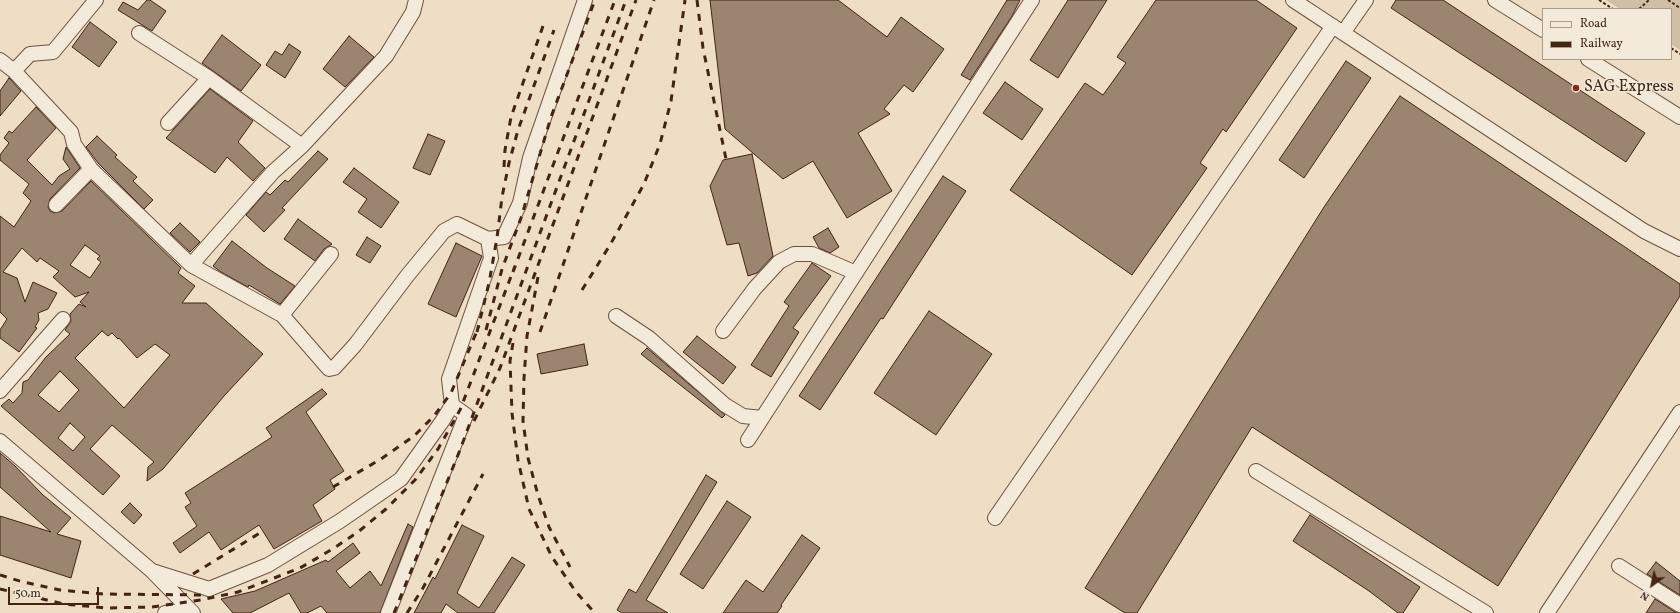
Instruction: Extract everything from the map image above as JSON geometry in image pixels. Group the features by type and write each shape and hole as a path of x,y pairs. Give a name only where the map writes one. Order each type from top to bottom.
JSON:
{"street":[{"path":"14,71 30,54 53,52 96,0"},
{"path":"191,265 273,172 302,146 386,56 413,12 416,0"},
{"path":"0,60 14,71 72,132 74,144 91,170 191,265 282,315 330,369 334,368 355,345 407,276 444,231 457,224 488,239 504,237 520,203 530,158 585,0"},
{"path":"748,440 1032,0"},
{"path":"1293,0 1637,226 1680,249"},
{"path":"995,518 1338,30 1366,0"},
{"path":"1495,0 1542,29"},
{"path":"139,33 209,78 302,146"},
{"path":"1590,60 1680,117"},
{"path":"168,122 209,78"},
{"path":"56,205 91,170"},
{"path":"152,571 208,589 268,565 340,521 401,479 452,405 449,379 491,258 488,239"},
{"path":"282,315 331,254"},
{"path":"723,331 755,288 779,262 794,254 812,254 856,273"},
{"path":"616,316 649,338 725,405 742,416 762,418"},
{"path":"0,391 63,319"},
{"path":"388,613 466,414 452,405"},
{"path":"1547,613 1680,412"},
{"path":"0,441 152,571 191,611"},
{"path":"1256,471 1486,613"},
{"path":"1619,566 1680,605"},
{"path":"165,613 191,611"}],"path":[{"path":"1599,0 1611,8"},
{"path":"1640,8 1648,0"},
{"path":"1668,0 1680,8"}],"shaded area":[{"path":"1606,0 1680,0 1680,50 1672,45 1672,8 1618,8"}],"building":[{"path":"147,0 150,0 166,11 152,31 118,10 123,2 138,10"},
{"path":"710,0 838,0 887,37 901,17 944,49 913,92 904,85 884,109 890,114 858,133 892,191 847,218 813,161 783,179 725,129"},
{"path":"1007,0 1020,0 1012,16 970,80 961,75"},
{"path":"1068,0 1107,0 1058,78 1030,60"},
{"path":"1156,0 1256,0 1297,28 1226,132 1223,129 1200,163 1207,168 1132,275 1010,190 1085,83 1103,95 1126,63 1117,57"},
{"path":"1396,0 1443,0 1645,133 1626,162 1391,8"},
{"path":"90,22 117,42 99,67 72,47"},
{"path":"222,35 261,65 241,91 202,63"},
{"path":"349,36 374,57 345,87 323,69"},
{"path":"289,44 301,52 285,78 266,65 275,51 282,55"},
{"path":"1346,61 1371,78 1304,178 1279,160"},
{"path":"9,78 21,91 0,116 0,91"},
{"path":"1005,82 1043,109 1022,140 983,113"},
{"path":"210,89 253,121 238,142 265,168 253,181 227,157 215,173 166,138"},
{"path":"1400,96 1680,284 1680,296 1498,586 1252,427 1137,613 1125,613 1085,588 1324,207"},
{"path":"36,107 56,128 27,160 52,185 59,176 70,169 63,159 66,147 80,168 50,199 48,207 50,211 54,213 62,211 91,181 181,268 178,273 195,286 182,303 206,303 263,354 224,396 163,469 147,481 148,467 154,462 112,425 90,449 120,476 103,495 1,406 9,399 13,403 22,393 23,382 28,380 46,357 70,334 65,330 71,321 70,314 79,304 86,307 80,302 89,292 75,297 53,277 59,271 40,258 37,262 22,248 3,272 17,278 25,302 33,282 57,293 48,309 38,313 39,320 35,327 37,328 19,352 0,338 0,330 7,319 0,312 0,216 14,227 31,201 23,193 29,184 0,160 0,155 9,143 4,138 9,131 12,133","holes":["85,245 100,256 97,259 101,262 90,278 70,265","102,331 108,336 112,333 118,339 119,338 137,358 155,344 170,355 124,408 75,358","60,371 79,390 59,412 38,395","70,423 85,437 73,451 58,438"]},
{"path":"428,134 445,141 430,175 413,168"},
{"path":"97,136 117,155 115,157 137,177 133,181 153,200 144,209 98,163 86,147"},
{"path":"318,151 328,159 282,208 285,210 264,232 246,215 266,192 270,195 285,180 288,182"},
{"path":"752,154 773,256 757,273 748,276 739,243 727,245 710,186 723,160"},
{"path":"354,168 399,202 381,228 358,212 367,199 343,182"},
{"path":"943,176 966,191 883,319 881,318 820,410 799,396"},
{"path":"298,219 332,244 324,249 315,261 284,239"},
{"path":"180,223 200,242 190,252 170,233"},
{"path":"828,228 839,247 830,253 819,248 813,237"},
{"path":"367,237 381,246 370,263 356,255"},
{"path":"232,241 267,268 295,286 280,304 249,285 248,287 221,272 213,266"},
{"path":"456,243 482,256 456,317 428,304"},
{"path":"812,263 831,276 793,328 799,332 771,377 751,365 789,306 784,302"},
{"path":"929,311 992,354 936,435 874,393"},
{"path":"697,336 736,367 723,384 683,352"},
{"path":"584,344 588,365 541,374 537,354"},
{"path":"647,348 725,415 722,418 641,354"},
{"path":"322,389 327,394 306,412 344,471 330,480 335,489 313,505 322,521 274,549 259,525 221,550 209,532 180,553 173,543 197,526 185,507 191,503 185,493 272,437 266,428"},
{"path":"0,453 43,495 71,518 57,534 81,541 71,578 0,555 0,516 51,532 0,487"},
{"path":"706,475 717,482 646,600 668,613 622,613 617,610 629,589 636,593"},
{"path":"727,501 751,517 703,589 680,574"},
{"path":"130,503 142,515 134,524 121,512"},
{"path":"1310,515 1420,587 1403,613 1398,613 1369,591 1293,541"},
{"path":"408,524 413,527 380,613 327,613 321,606 307,613 301,613 289,593 250,613 233,613 221,599 255,591 326,560 328,562 353,543 360,553 336,571 350,588 370,571 381,586"},
{"path":"462,525 484,536 457,593 479,608 512,557 525,565 494,613 458,613 446,604 441,613 414,613 433,577 435,579"},
{"path":"802,535 820,548 777,613 723,613 746,580 763,592"},
{"path":"1656,562 1680,581 1680,595 1647,574"},
{"path":"1655,599 1675,612 1678,613 1646,613"}],"railway":[{"path":"486,330 502,269 521,218 551,117 595,0"},
{"path":"513,272 615,0"},
{"path":"394,613 460,450 626,0"},
{"path":"474,421 500,368 636,0"},
{"path":"540,332 654,0"},
{"path":"582,290 610,245 644,184 660,144 671,101 685,0"},
{"path":"697,0 703,48 726,159"},
{"path":"504,167 505,150 511,117 543,26"},
{"path":"477,332 489,283 502,197 509,163 518,130 554,30"},
{"path":"0,589 64,604 107,608 152,607 201,600 238,592 300,568 331,550 358,532 386,509 415,480 438,449 460,410 515,266"},
{"path":"538,277 527,336 523,421 528,458 538,495 549,527 570,567"},
{"path":"333,487 381,459 414,436 434,416 451,393 479,326"},
{"path":"513,343 510,361 512,413 518,460 529,509 552,557 576,592 595,613"},
{"path":"407,613 423,588 483,474"},
{"path":"193,574 263,531"},
{"path":"0,575 23,582 60,590 103,594 204,595"}],"place":[{"name":"SAG Express","path":"1576,88"}]}
